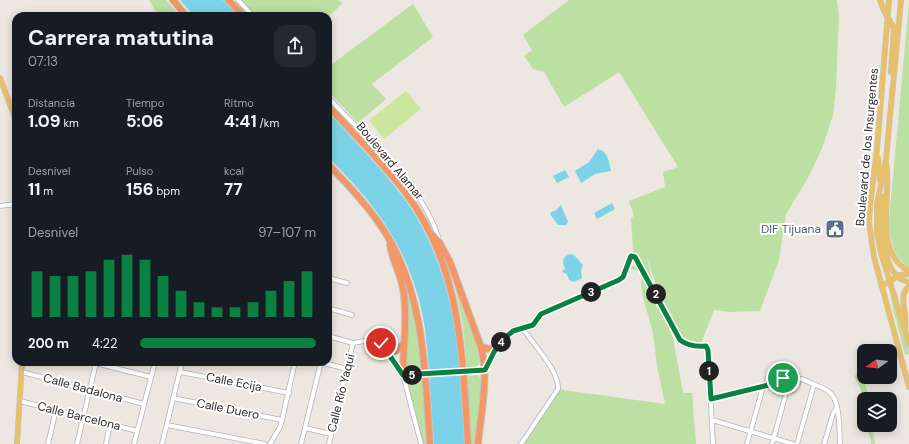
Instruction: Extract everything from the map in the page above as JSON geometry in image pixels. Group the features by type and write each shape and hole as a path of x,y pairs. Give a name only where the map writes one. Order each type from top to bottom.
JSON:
{"highway":[{"path":"173,0 183,12"},
{"path":"228,0 240,12"},
{"name":"Boulevard Alamar","path":"332,110 386,169 405,193 428,230 444,269 458,319 463,364 468,444"},
{"path":"332,168 358,196 388,237 408,281 418,315 423,344 430,444"},
{"path":"428,230 440,242 450,262 481,347 484,360 482,371 478,444"},
{"path":"388,237 391,253 400,274 405,303 403,345 405,375"},
{"path":"384,346 393,351 398,350 403,345"},
{"path":"481,347 489,349 496,348"}],"main road":[{"path":"880,0 894,28 891,73 893,80"},
{"name":"Boulevard de los Insurgentes","path":"889,0 877,149 869,222 874,257 909,387"},
{"name":"Boulevard de los Insurgentes","path":"901,0 886,159 877,204 877,232 880,248 909,344"},
{"path":"0,78 12,110"},
{"path":"877,149 881,187 881,226 884,243 889,262 897,277 909,282"},
{"path":"882,286 890,280 909,273 898,263 889,244 886,233 885,217 888,182 886,159"},
{"path":"905,329 906,321 902,296 904,291 909,286"},
{"path":"902,358 909,360"},
{"path":"16,444 22,366"}],"street":[{"path":"238,0 249,12"},
{"path":"332,101 394,166 410,186 426,211 440,242"},
{"path":"0,206 12,204"},
{"path":"405,375 482,371 496,348 513,331 522,327 533,325 541,314 619,280 623,277 631,256 635,257 680,340 693,346 706,346 709,353 713,444"},
{"path":"332,279 347,283"},
{"path":"332,309 352,315"},
{"path":"521,444 558,389 557,378 550,365 522,327"},
{"path":"332,337 353,343 374,340 378,341 384,346 405,375 421,444"},
{"name":"Calle Río Yaqui","path":"329,444 353,343"},
{"path":"332,365 347,369"},
{"path":"77,444 95,366"},
{"path":"108,366 151,377"},
{"path":"134,444 154,366"},
{"path":"162,444 181,366"},
{"path":"270,444 280,427 294,366"},
{"path":"301,444 319,366"},
{"name":"Calle Badalona","path":"22,372 144,404"},
{"name":"Calle Ecija","path":"180,372 289,392"},
{"path":"711,399 781,382 787,375 794,376 798,385 795,389 787,390 783,387 781,382"},
{"path":"797,380 802,379 814,384 828,391 832,395 837,406 840,444"},
{"path":"796,444 814,384"},
{"path":"746,444 763,387"},
{"path":"772,444 787,390"},
{"name":"Calle Duero","path":"173,398 282,420"},
{"name":"Calle Barcelona","path":"20,401 137,431"},
{"path":"824,444 837,406"},
{"path":"48,444 56,410"},
{"path":"712,420 793,444"},
{"path":"106,444 110,424"},
{"path":"167,426 265,444"},
{"path":"305,428 331,434"}],"green space":[{"path":"149,0 166,0 176,12 156,12"},
{"path":"238,0 337,0 343,3 332,13 332,12 249,12"},
{"path":"569,0 837,0 839,16 836,88 833,115 823,146 809,176 786,214 779,260 760,311 731,312 714,310 702,341 698,346 680,339 667,318 646,255 656,294 673,338 683,393 692,393 696,444 519,444 556,389 665,404 657,366 653,333 643,297 641,285 642,271 630,269 634,265 631,218 634,216 629,201 665,187 663,172 678,167 619,72 564,107 544,72 533,69 524,56 532,50 523,35"},
{"path":"909,2 909,267 899,259 893,246 889,220"},
{"path":"413,4 433,37 372,84 386,99 358,123 332,95 332,64"},
{"path":"406,91 421,109 384,139 369,120"},
{"path":"397,259 411,296 423,369 409,369 406,366 406,302"},
{"path":"454,282 477,343 481,359 477,368 467,368 463,326"},
{"path":"890,292 909,350 909,354 905,355"},
{"path":"857,374 857,382 854,376"},
{"path":"478,375 482,384 475,444 471,444 467,376"},
{"path":"790,375 795,377 797,382 795,387 790,389 785,387 783,382 785,377"},
{"path":"423,376 427,444 423,444 420,436 406,380 409,377"},
{"path":"858,384 865,384 868,392 861,392"},
{"path":"868,432 873,432 875,444 871,444"}],"water":[{"path":"180,0 223,0 234,12 190,12"},
{"path":"332,116 376,164 403,197 414,213 431,246 444,282 454,320 460,364 465,444 434,444 426,338 424,322 416,289 404,257 396,242 372,206 348,177 332,161"},
{"path":"598,149 606,154 611,171 595,174 581,183 575,171 589,162"},
{"path":"565,170 569,177 557,183 553,176"},
{"path":"612,203 615,209 597,219 594,213"},
{"path":"561,205 568,222 566,225 558,225 550,214"},
{"path":"571,254 574,255 583,265 581,270 582,278 574,282 569,280 567,274 562,272 564,269 566,270 563,263 565,256"}],"place":[{"name":"DIF Tijuana","path":"835,229"}],"route":[{"path":"381,343 403,375 485,370 496,348 513,331 522,327 533,325 541,314 619,280 623,277 628,260 631,256 635,257 638,262 680,340 697,347 706,346 709,353 711,399 781,382 783,378"}]}
